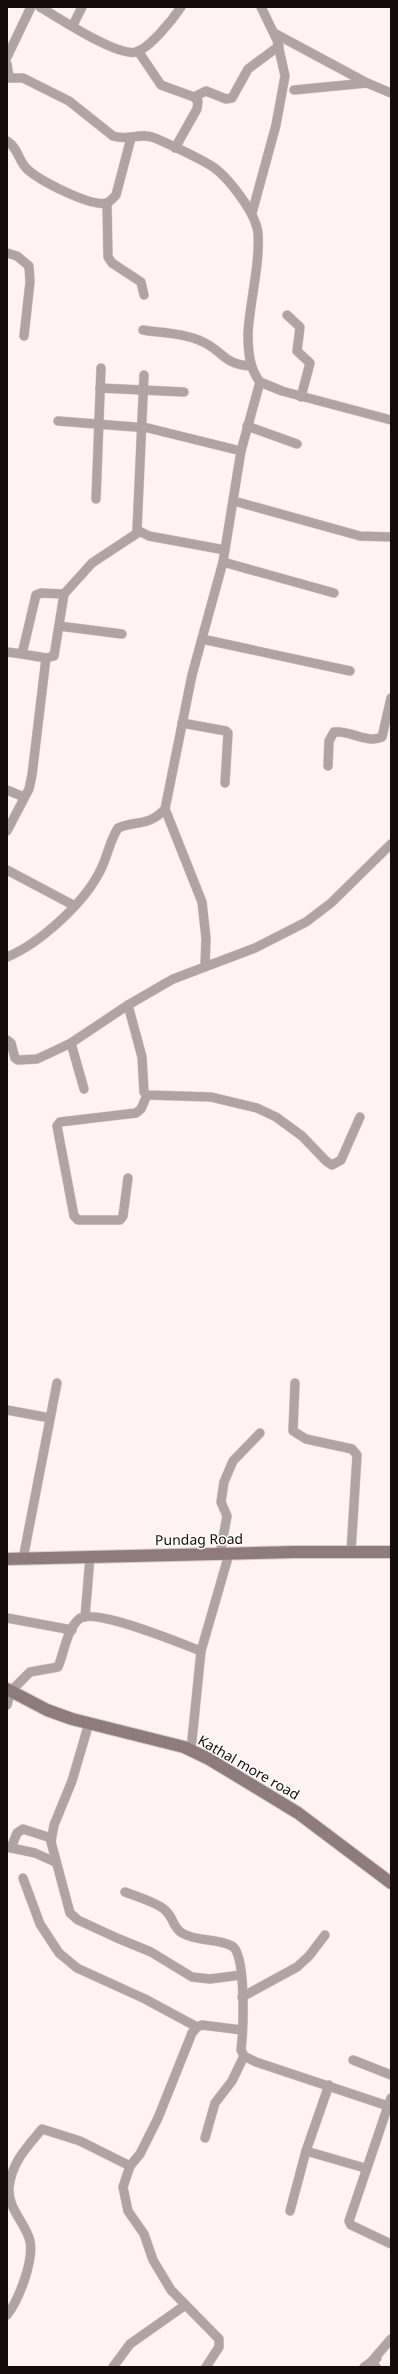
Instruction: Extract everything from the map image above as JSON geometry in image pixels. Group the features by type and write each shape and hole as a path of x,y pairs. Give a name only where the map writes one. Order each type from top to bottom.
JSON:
{"main road":[{"name":"Pundag Road","path":"7,1559 391,1552"},
{"name":"Kathal more road","path":"9,1690 47,1710 88,1723 191,1750 262,1790 292,1809 391,1883"}],"street":[{"path":"7,57 31,7"},
{"path":"40,7 121,51 138,51 145,47 175,16 181,7"},
{"path":"73,25 82,7"},
{"path":"252,213 282,96 284,76 279,46 261,7"},
{"path":"274,33 367,83 391,93"},
{"path":"194,97 206,91 226,99 232,98 254,63 279,46"},
{"path":"138,51 162,85 194,97 198,101 197,109 175,148"},
{"path":"7,64 8,78 23,78 56,94 78,107 114,136 131,138 140,136 153,138 210,165 220,173 252,213 256,222 258,240 248,343 251,366 260,382 282,391 391,420"},
{"path":"294,90 367,83"},
{"path":"7,141 14,146 22,163 33,173 77,196 94,202 107,203 116,195 119,187 131,138"},
{"path":"107,203 108,257 112,263 141,282 144,295"},
{"path":"7,253 17,256 29,266 30,282 24,336"},
{"path":"287,315 300,327 297,351 310,364 302,396"},
{"path":"142,330 195,338 205,342 234,364 251,366"},
{"path":"96,499 97,423 101,368"},
{"path":"144,375 136,521 137,530 149,536 225,550"},
{"path":"7,957 21,951 49,931 74,905 99,874 118,828 149,822 158,817 165,809 182,723 202,639 223,562 241,451 260,382"},
{"path":"100,388 184,392"},
{"path":"58,421 97,423 141,428 189,437 241,451"},
{"path":"247,426 298,444"},
{"path":"234,501 360,536 391,537"},
{"path":"7,652 46,658 54,656 56,652 64,594 92,563 140,532"},
{"path":"223,562 334,594"},
{"path":"22,654 33,598 41,593 64,594"},
{"path":"59,626 122,634"},
{"path":"202,639 350,671"},
{"path":"7,831 24,798 32,775 46,658"},
{"path":"328,766 329,741 334,732 340,731 372,738 382,737 391,698"},
{"path":"182,723 226,731 228,733 225,783"},
{"path":"7,790 24,798"},
{"path":"165,809 202,902 206,938 205,966"},
{"path":"7,1040 11,1043 15,1058 18,1060 37,1058 71,1043 128,1005 173,980 205,966 259,946 306,922 331,903 391,844"},
{"path":"7,870 74,905"},
{"path":"128,1005 142,1057 144,1092 147,1094"},
{"path":"71,1043 84,1089"},
{"path":"147,1094 211,1097 257,1108 276,1117 296,1132 332,1165 341,1160 360,1117"},
{"path":"128,1178 123,1216 120,1220 78,1220 74,1216 57,1126 60,1122 75,1119 136,1112 141,1108 147,1094"},
{"path":"23,1559 57,1383"},
{"path":"295,1383 293,1431 299,1437 352,1449 357,1455 351,1552"},
{"path":"7,1410 50,1418"},
{"path":"191,1750 201,1651 225,1554 227,1516 221,1502 224,1482 233,1461 260,1433"},
{"path":"85,1617 90,1557"},
{"path":"7,1705 9,1690 34,1670 58,1667 72,1630 78,1620 85,1617 142,1628 201,1651"},
{"path":"7,1618 72,1630"},
{"path":"88,1723 72,1781 51,1838 55,1862 66,1906 70,1913 78,1920 151,1952 192,1977 210,1979 241,1975"},
{"path":"51,1838 23,1829 17,1833 9,1848 35,1853 55,1862"},
{"path":"23,1878 40,1924 59,1953 77,1968 145,1999 197,2027 212,2025 242,2030"},
{"path":"125,1892 164,1908 175,1926 187,1936 234,1947 239,1959 241,1975 241,2050 244,2056 256,2062 389,2102 365,2168 349,2221 351,2225 391,2244"},
{"path":"242,1997 297,1967 309,1956 324,1935"},
{"path":"197,2027 192,2033 158,2118 140,2154 130,2166 123,2187 128,2211 144,2234 152,2260 170,2290 184,2306 219,2339 219,2347 206,2367"},
{"path":"204,2138 215,2103 232,2081 244,2056"},
{"path":"353,2060 391,2075"},
{"path":"290,2211 306,2151 329,2085"},
{"path":"7,2315 17,2302 30,2251 30,2240 15,2212 9,2188 18,2157 42,2129 80,2141 130,2166"},
{"path":"306,2151 365,2168"},
{"path":"112,2367 130,2344 184,2306"},
{"path":"371,2365 391,2339"},
{"path":"371,2365 391,2348"}]}
